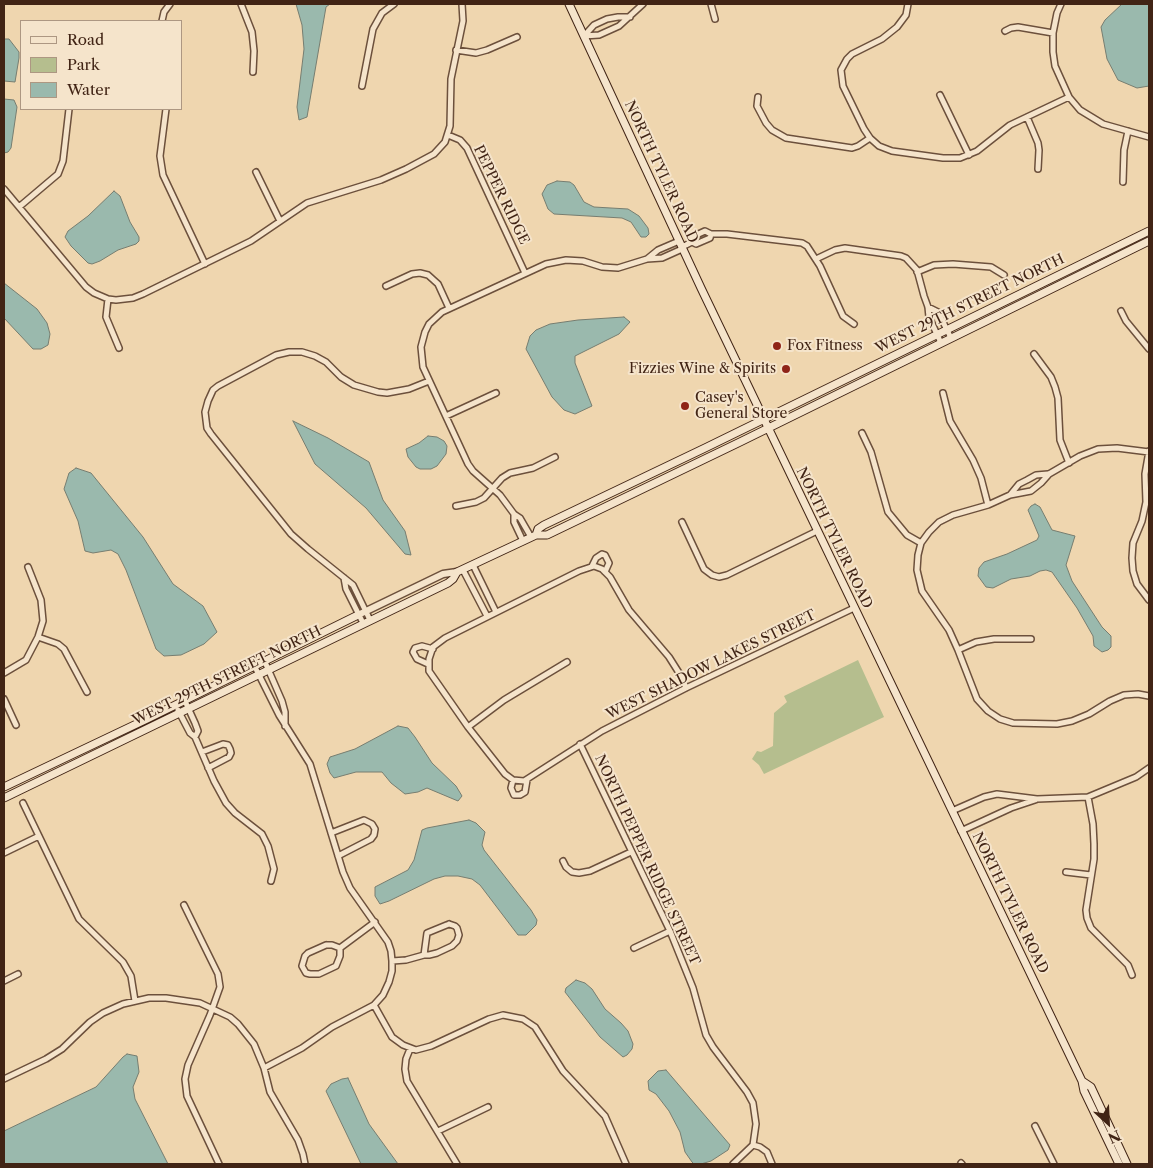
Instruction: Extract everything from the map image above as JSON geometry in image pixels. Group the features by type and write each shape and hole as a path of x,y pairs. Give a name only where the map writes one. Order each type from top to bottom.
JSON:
{"main road":[{"name":"NORTH TYLER ROAD","path":"569,4 817,532 1082,1081 1084,1091 1119,1164"},
{"name":"WEST 29TH STREET NORTH","path":"530,538 544,525 1149,231"},
{"name":"WEST 29TH STREET NORTH","path":"4,798 448,583 460,571 472,565 530,538 546,534 768,428 1149,241"},
{"name":"WEST 29TH STREET NORTH","path":"4,787 255,667 358,615"},
{"name":"NORTH TYLER ROAD","path":"1082,1081 1091,1087 1127,1164"}],"street":[{"path":"241,4 252,32 254,51 253,72"},
{"path":"362,86 373,29 382,12 394,4"},
{"path":"4,190 86,287 94,293 108,300 125,299 143,294 251,241 307,203 381,180 427,159 439,150 448,135 450,126 451,79 463,21 462,4"},
{"path":"710,4 715,19"},
{"path":"908,4 906,14 897,27 882,39 852,54 841,70 843,86 870,138 879,146 892,151 951,159 969,155 977,151 1003,129 1069,97"},
{"path":"1061,4 1053,33 1053,52 1055,66 1069,97 1080,110 1094,120 1149,137"},
{"path":"584,36 599,35 619,26 641,5"},
{"path":"162,20 168,6"},
{"path":"584,36 594,25 607,19 630,17"},
{"path":"1005,31 1018,27 1053,33"},
{"path":"456,50 476,53 488,50 517,37"},
{"path":"940,95 969,155"},
{"path":"758,97 757,106 766,123 772,130 786,138 852,148 870,138"},
{"path":"19,207 58,174 62,161 69,110"},
{"path":"166,110 160,156 163,175 205,264"},
{"path":"1027,117 1038,143 1038,169"},
{"path":"1123,182 1124,150 1128,131"},
{"name":"PEPPER RIDGE","path":"448,135 460,140 467,148 526,273"},
{"path":"256,172 280,221"},
{"path":"647,259 658,250 692,242 696,244 710,238 711,234 727,234 802,243 812,251 842,316 854,324"},
{"path":"530,538 520,518 514,514 494,488 473,471 429,381 421,356 425,332 429,324 449,308 546,264 566,260 583,261 602,267 618,268 647,259 662,258 681,245"},
{"path":"816,259 835,250 845,248 901,256 912,263 917,272 928,306 929,317 941,343"},
{"path":"917,272 934,265 953,264 991,267 1004,274"},
{"path":"386,286 412,274 428,275 438,284 449,308"},
{"path":"108,300 106,317 119,348"},
{"path":"928,306 938,312 951,338"},
{"path":"1121,311 1126,321 1149,349"},
{"path":"370,620 353,585 308,550 291,534 211,434 207,428 205,412 213,390 218,386 276,355 289,352 302,352 315,356 326,362 354,385 378,392 387,393 409,389 429,381"},
{"path":"1034,354 1051,377 1055,387 1060,440 1069,463"},
{"path":"446,416 496,393"},
{"path":"942,393 950,421 974,460 988,505"},
{"path":"862,433 870,452 888,512 907,535 921,544"},
{"path":"1149,600 1137,584 1132,558 1133,543 1142,521 1146,502 1145,474 1149,452 1117,448 1098,449 1080,456 1049,474 1031,490 1010,495 988,505 953,515 939,522 928,532 921,544 918,555 917,570 922,591 949,630 977,699 988,711 1000,719 1013,722 1057,724 1072,721 1124,695 1138,694 1149,696"},
{"path":"456,506 476,502 484,498 502,478 510,473 533,468 555,456"},
{"path":"657,471 661,479"},
{"path":"1010,495 1019,484 1036,475 1049,474"},
{"path":"682,522 704,569 712,575 719,577 727,575 817,532"},
{"path":"592,566 596,558 605,554 609,563 604,572"},
{"path":"472,565 496,612"},
{"path":"527,780 513,780 505,774 468,727 429,671 428,664 432,649 445,638 579,571 592,566 598,567 610,577 629,610 670,657 686,688"},
{"path":"4,673 26,660 38,637 42,621 41,600 28,568"},
{"path":"460,571 487,616"},
{"name":"WEST 29TH STREET NORTH","path":"358,615 443,574 460,571"},
{"path":"344,577 350,599 363,623"},
{"path":"350,599 358,595"},
{"name":"WEST SHADOW LAKES STREET","path":"580,744 686,688 854,608"},
{"path":"38,637 58,644 64,649 87,692"},
{"path":"958,650 976,642 994,639 1031,639"},
{"path":"428,664 417,659 413,652 415,648 422,646 432,649"},
{"path":"265,662 282,701 286,727"},
{"path":"468,727 504,700 568,662"},
{"path":"255,667 286,727 310,764 342,872 350,888 388,942 392,961 389,982 383,995 374,1005 332,1027 302,1048 264,1068"},
{"path":"4,699 16,725"},
{"path":"184,701 198,731 195,737"},
{"path":"176,705 190,733 195,737 226,803 235,813 262,834 268,846 274,869 271,881"},
{"path":"202,752 223,744 228,745 230,749 231,754 229,757 208,768"},
{"name":"NORTH PEPPER RIDGE STREET","path":"513,780 511,788 514,794 520,795 525,792 527,780 580,744 670,931 692,988 706,1035 753,1103 756,1124 753,1145"},
{"path":"60,760 64,768"},
{"path":"952,811 984,797 997,794 1037,799 1088,796 1129,780 1149,768"},
{"path":"1088,796 1094,824 1094,844 1086,910 1091,928 1128,965 1132,975"},
{"path":"962,831 1012,808 1037,799"},
{"path":"23,803 79,919 116,954 128,969 135,1000"},
{"path":"331,833 364,820 369,821 375,829 372,839 338,856"},
{"path":"4,853 39,836"},
{"path":"563,861 572,872 579,873 590,871 631,852"},
{"path":"1066,872 1091,876"},
{"path":"184,905 218,974 220,987 188,1065 185,1087 187,1096 219,1164"},
{"path":"340,948 335,945 326,945 308,953 302,961 304,970 310,974 315,974 333,967 338,961 340,948 375,922"},
{"path":"392,961 429,955 452,946 457,941 459,935 455,926 443,926 427,933 424,955"},
{"path":"634,948 670,931"},
{"path":"4,981 18,974"},
{"path":"4,1079 46,1059 62,1049 90,1022 103,1013 135,1000 166,998 200,1003 230,1017 254,1044 264,1068 270,1092 298,1140 305,1164"},
{"path":"374,1005 392,1037 397,1042 416,1050 431,1046 489,1019 502,1015 523,1019 535,1027 562,1071 605,1116 626,1164"},
{"path":"410,1049 406,1059 407,1081 457,1164"},
{"path":"438,1131 488,1107"},
{"path":"1035,1126 1054,1164"},
{"path":"733,1164 753,1145 767,1152 772,1164"}],"green space":[{"path":"858,660 884,717 764,774 759,765 752,759 757,751 761,752 773,746 774,713 787,702 784,696"}],"water":[{"path":"296,4 330,4 326,7 307,117 299,120 297,107 304,49 302,25"},
{"path":"1122,4 1149,4 1149,86 1137,88 1118,80 1107,59 1101,27 1105,20"},
{"path":"4,39 9,39 19,52 15,82 4,81"},
{"path":"4,99 14,100 17,107 11,148 8,152 4,153"},
{"path":"557,181 570,182 574,185 584,202 594,207 628,209 639,216 648,228 649,234 646,237 641,237 631,222 622,218 554,214 548,209 542,194 547,185"},
{"path":"114,191 120,196 130,222 139,237 139,241 136,244 118,250 100,261 92,264 88,263 65,237 68,231 88,216"},
{"path":"4,283 37,309 47,323 50,334 48,345 41,349 33,349 4,318"},
{"path":"624,317 630,322 619,334 575,356 575,363 592,406 575,414 564,410 552,397 526,349 530,336 536,330 550,324"},
{"path":"293,421 328,438 369,462 383,500 405,531 411,555 405,554 366,508 315,464"},
{"path":"428,436 437,437 444,441 447,446 446,454 437,466 431,469 420,469 408,457 406,449"},
{"path":"76,468 91,473 143,537 173,584 203,606 217,632 204,644 181,655 164,656 156,649 118,554 111,550 93,553 85,551 78,521 64,489 69,473"},
{"path":"1035,504 1040,507 1052,530 1075,536 1066,565 1072,581 1102,627 1111,636 1111,647 1108,650 1102,652 1094,646 1093,636 1077,608 1052,572 1040,571 1030,576 1011,579 993,588 986,587 978,576 979,568 984,562 1037,540 1039,536 1028,510"},
{"path":"398,726 408,728 432,763 456,786 462,796 458,801 427,788 405,794 391,783 382,772 356,772 334,778 330,773 327,764 330,757 355,749"},
{"path":"469,820 476,823 485,832 482,845 484,850 537,920 536,925 526,935 518,935 480,885 472,879 445,876 434,879 380,904 375,896 375,887 408,870 414,860 422,830"},
{"path":"576,980 585,983 592,989 605,1009 628,1031 633,1044 632,1049 627,1055 623,1057 600,1037 565,992 566,988"},
{"path":"127,1054 137,1056 139,1072 133,1087 135,1099 168,1164 4,1164 4,1131 96,1087"},
{"path":"666,1070 730,1145 728,1150 711,1161 701,1164 694,1164 692,1162 685,1152 680,1132 669,1111 656,1094 649,1090 648,1081 658,1071"},
{"path":"348,1078 369,1124 398,1164 361,1164 326,1091 331,1084"}],"place":[{"name":"Fox Fitness","path":"777,346"},
{"name":"Fizzies Wine & Spirits","path":"786,369"},
{"name":"Casey's General Store","path":"685,406"}]}
